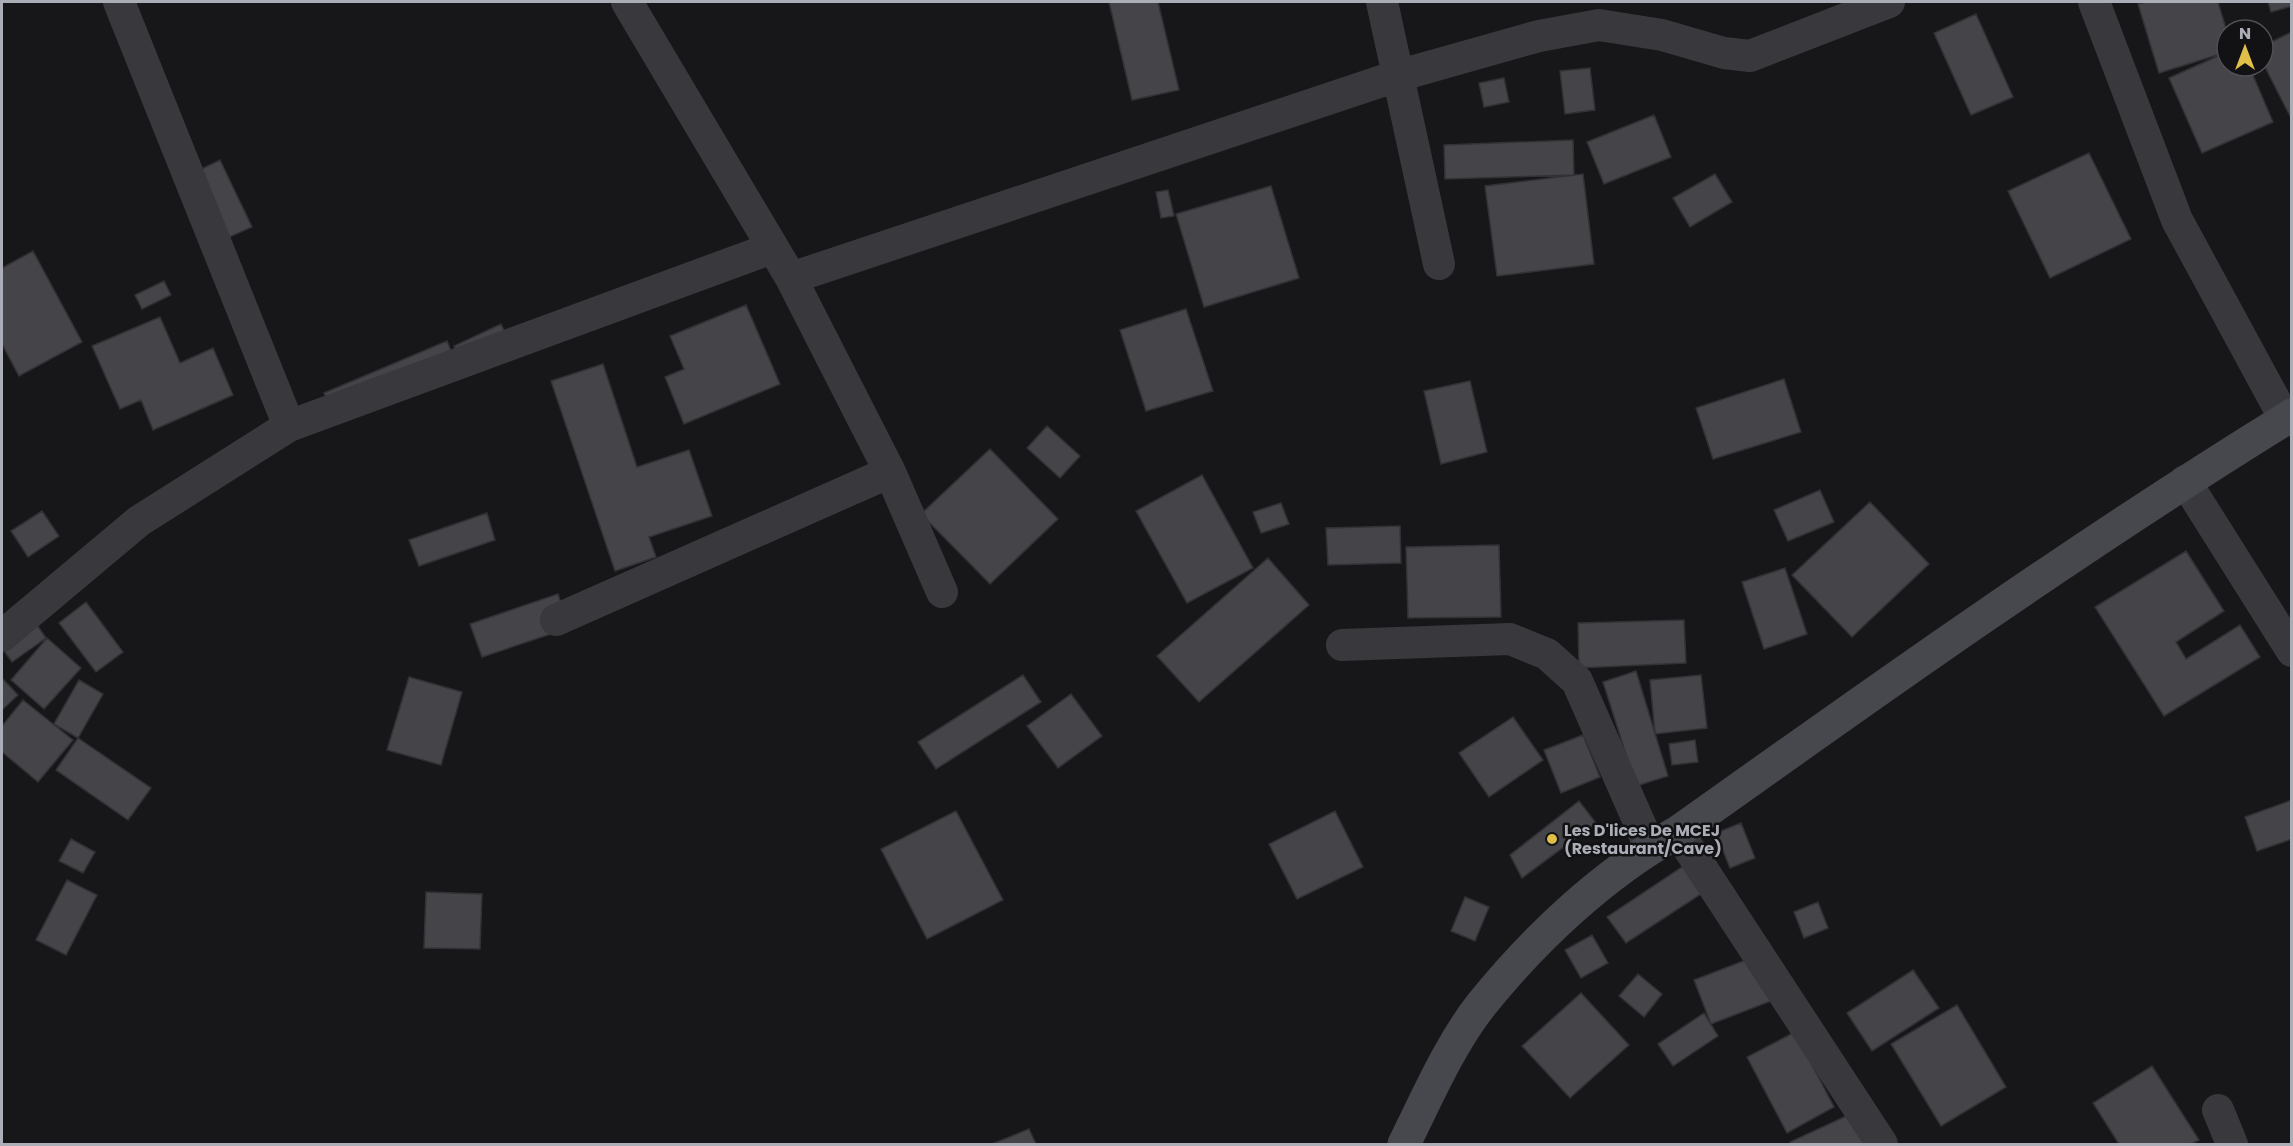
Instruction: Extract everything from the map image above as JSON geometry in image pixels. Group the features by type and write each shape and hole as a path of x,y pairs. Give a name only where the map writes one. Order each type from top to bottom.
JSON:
{"street":[{"path":"119,2 290,426"},
{"path":"627,2 791,278 890,472 942,592"},
{"path":"1382,2 1438,264"},
{"path":"791,278 1397,76 1539,36 1599,25 1662,35 1724,53 1750,56 1889,2"},
{"path":"1404,1144 1440,1070 1480,1006 1529,952 1585,897 1650,848 1678,832 1918,661 2185,481 2288,417 2177,220 2094,2"},
{"path":"2,636 139,521 290,426 772,248"},
{"path":"556,620 890,472"},
{"path":"2185,481 2292,651"},
{"path":"1342,645 1510,639 1547,654 1577,681 1650,848"},
{"path":"1678,832 1882,1144"},
{"path":"2218,1110 2232,1144"}],"building":[{"path":"1109,2 1158,2 1179,90 1132,100"},
{"path":"2145,2 2218,2 2223,18 2215,18 2215,56 2159,73 2138,4"},
{"path":"2268,2 2292,2 2292,6 2271,12"},
{"path":"1976,14 2013,97 1971,115 1934,33"},
{"path":"2292,32 2292,120 2271,78 2275,78 2275,40"},
{"path":"2215,57 2215,78 2254,78 2273,122 2202,153 2169,78"},
{"path":"1590,68 1595,110 1565,114 1560,71"},
{"path":"1504,78 1509,102 1484,107 1479,83"},
{"path":"1654,115 1671,157 1604,184 1587,142"},
{"path":"1573,140 1574,175 1445,179 1444,145"},
{"path":"2089,153 2131,239 2050,278 2008,191"},
{"path":"220,160 252,227 214,244 183,178"},
{"path":"1583,174 1594,264 1497,276 1485,186"},
{"path":"1715,174 1732,202 1690,227 1673,198"},
{"path":"1271,186 1299,278 1204,307 1176,214"},
{"path":"1168,190 1174,216 1161,218 1156,192"},
{"path":"33,251 82,342 19,376 2,344 2,268"},
{"path":"164,281 171,295 142,309 135,295"},
{"path":"746,305 780,384 684,424 665,377 684,369 670,336"},
{"path":"1186,309 1213,391 1146,411 1120,330"},
{"path":"160,317 180,363 213,348 233,395 153,430 141,400 120,409 92,346"},
{"path":"501,324 511,346 465,369 454,346"},
{"path":"447,341 460,372 337,423 324,393"},
{"path":"603,364 637,467 689,450 712,516 649,537 656,557 615,571 551,381"},
{"path":"1784,379 1801,432 1713,459 1696,408"},
{"path":"1470,381 1487,452 1441,464 1424,391"},
{"path":"1047,426 1080,456 1060,478 1027,448"},
{"path":"990,449 1058,519 990,584 921,514"},
{"path":"1202,475 1253,568 1187,603 1136,511"},
{"path":"1820,490 1834,522 1788,541 1774,510"},
{"path":"1870,502 1929,564 1852,637 1792,575"},
{"path":"1281,503 1289,524 1261,533 1253,512"},
{"path":"42,511 59,536 28,557 11,531"},
{"path":"487,513 495,540 419,566 409,540"},
{"path":"1400,526 1401,563 1328,565 1326,528"},
{"path":"1499,545 1501,617 1408,618 1406,547"},
{"path":"2186,551 2224,611 2176,642 2186,659 2240,625 2260,657 2164,716 2095,607"},
{"path":"1268,558 1309,605 1199,702 1157,656"},
{"path":"1785,568 1807,634 1764,649 1742,582"},
{"path":"558,594 569,628 482,657 470,624"},
{"path":"86,602 123,652 96,672 59,623"},
{"path":"33,619 46,638 12,662 2,648"},
{"path":"1684,620 1686,663 1579,668 1578,623"},
{"path":"47,638 81,668 44,709 11,680"},
{"path":"1636,671 1668,776 1636,786 1603,682"},
{"path":"1023,675 1041,702 936,769 918,742"},
{"path":"1701,675 1707,728 1655,734 1650,680"},
{"path":"409,677 462,692 441,765 387,750"},
{"path":"2,678 18,695 2,710"},
{"path":"79,680 103,694 78,738 54,724"},
{"path":"1071,694 1102,736 1058,768 1027,726"},
{"path":"23,700 73,740 38,782 2,752 2,726"},
{"path":"1513,717 1543,760 1489,797 1459,753"},
{"path":"1583,735 1600,777 1561,793 1544,750"},
{"path":"78,738 151,788 128,820 56,770"},
{"path":"1695,740 1698,762 1672,765 1669,744"},
{"path":"2292,800 2292,839 2257,851 2245,817"},
{"name":"Les D'lices De MCEJ (Restaurant/Cave)","path":"1579,801 1596,823 1522,878 1510,855"},
{"path":"956,811 1003,900 927,939 881,849"},
{"path":"1335,811 1363,867 1297,899 1269,844"},
{"path":"1741,823 1755,858 1730,868 1716,833"},
{"path":"71,839 95,852 83,873 59,861"},
{"path":"1685,865 1704,892 1626,943 1607,917"},
{"path":"67,880 97,895 66,955 36,940"},
{"path":"426,892 482,894 480,949 424,948"},
{"path":"1465,897 1489,907 1475,941 1451,931"},
{"path":"1818,902 1828,928 1804,938 1794,912"},
{"path":"1592,935 1608,963 1581,978 1565,950"},
{"path":"1759,955 1776,999 1711,1024 1694,980"},
{"path":"1913,970 1939,1008 1872,1051 1847,1013"},
{"path":"1638,974 1662,994 1644,1017 1619,996"},
{"path":"1581,993 1629,1045 1570,1098 1522,1046"},
{"path":"1957,1005 2006,1087 1941,1126 1891,1044"},
{"path":"1704,1013 1718,1036 1673,1066 1658,1044"},
{"path":"1795,1032 1834,1107 1787,1133 1747,1057"},
{"path":"2152,1066 2199,1140 2191,1144 2119,1144 2093,1103"},
{"path":"1857,1111 1873,1144 1791,1144 1790,1142"},
{"path":"1029,1129 1036,1144 992,1144"}],"place":[{"name":"Les D'lices De MCEJ (Restaurant/Cave)","path":"1552,839"}]}
